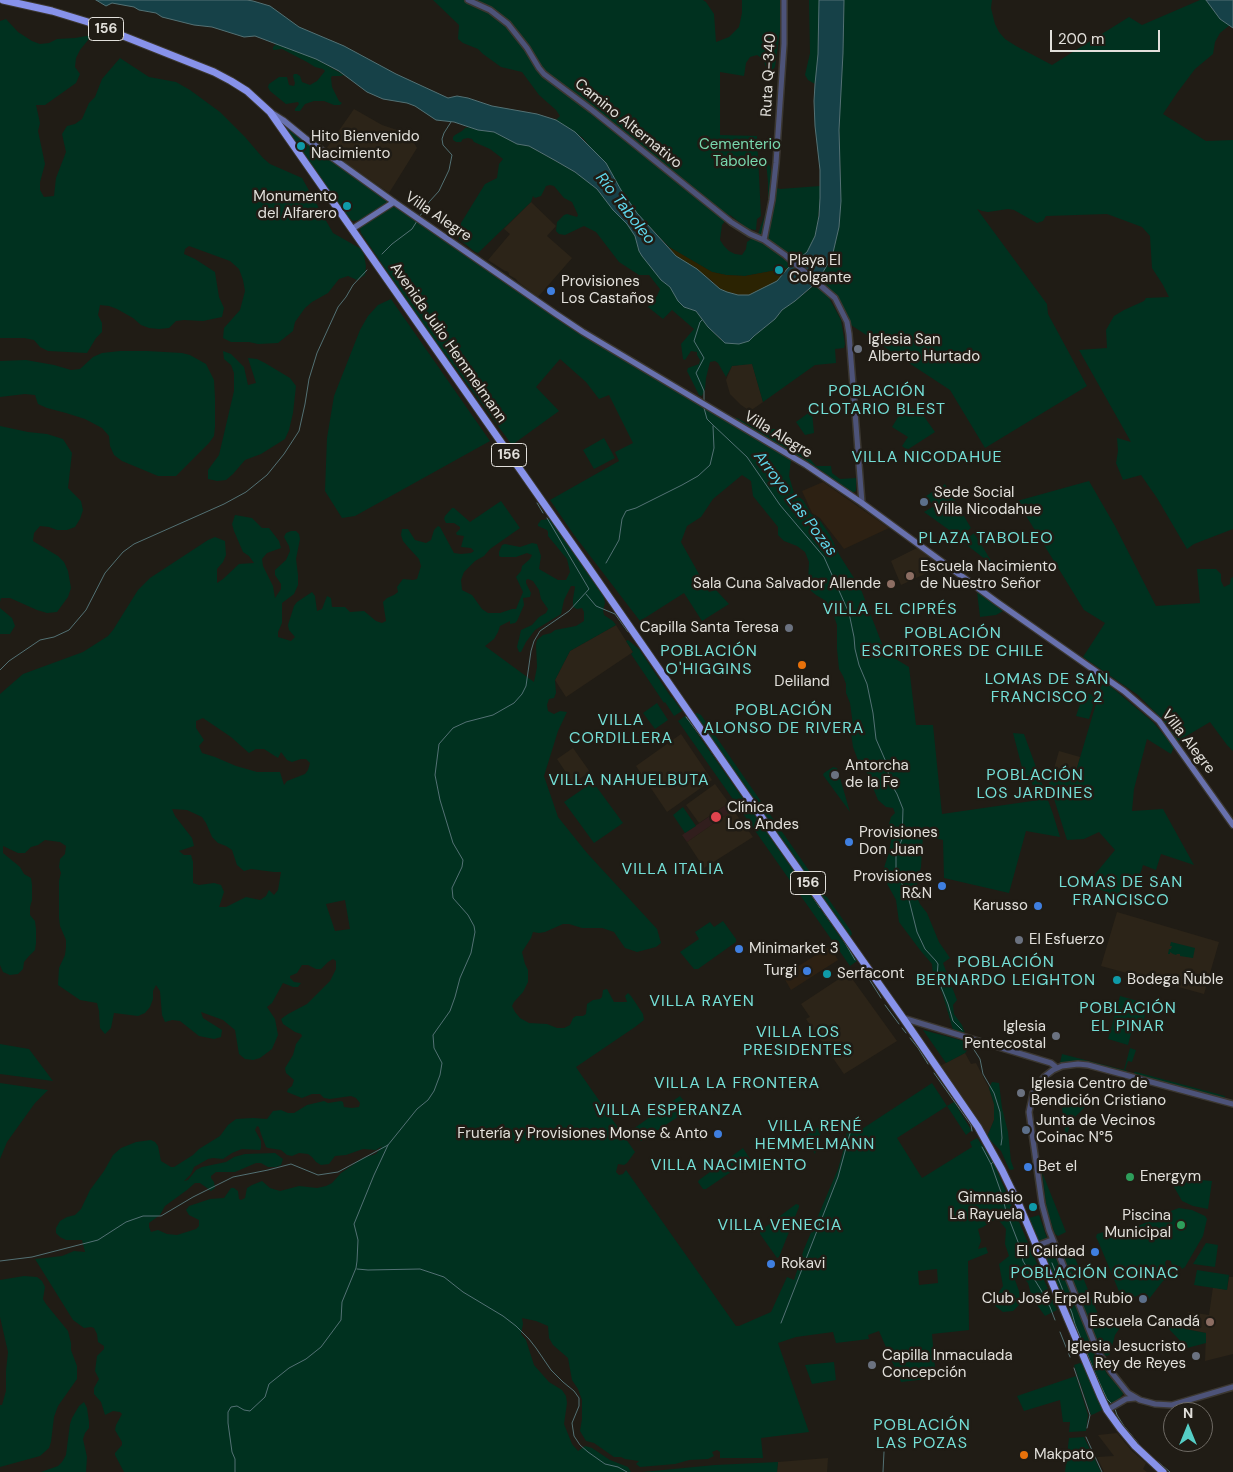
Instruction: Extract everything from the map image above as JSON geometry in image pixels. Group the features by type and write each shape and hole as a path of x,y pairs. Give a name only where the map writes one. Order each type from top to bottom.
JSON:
{"highway":[{"name":"156","path":"3,0 52,11 88,22 214,72 247,91 270,112"},
{"name":"Avenida Julio Hemmelmann","path":"270,112 903,1018 987,1142 1020,1207 1108,1410 1134,1446 1163,1472"}],"main road":[{"name":"Villa Alegre","path":"270,112 394,202 570,323 806,465 862,502 997,602 1090,667 1141,705 1159,721 1233,825"},
{"path":"352,229 394,202"}],"street":[{"name":"Camino Alternativo","path":"468,0 490,10 508,24 544,74 592,110 730,222 764,240 786,255 835,298 847,322 853,368 862,502"},
{"name":"Ruta Q-340","path":"764,240 772,200 776,163 784,44 784,0"},
{"path":"903,1018 1052,1063 1057,1068"},
{"path":"1233,1104 1088,1065 1072,1064 1057,1068 1044,1077 1035,1088 1029,1112 1042,1204 1052,1240 1098,1352 1127,1396 1152,1404 1172,1404 1233,1387"},
{"path":"1036,1246 1052,1240"},
{"path":"1041,1256 1056,1250"},
{"path":"1108,1410 1127,1396"}],"shaded area":[{"path":"354,109 382,125 409,134 417,148 389,193 326,149"},
{"path":"531,202 556,226 547,236 572,258 538,297 509,275 507,271 488,260 510,234 504,229"},
{"path":"752,363 763,402 750,411 730,394 726,380 732,366"},
{"path":"823,482 889,528 844,549 820,518 812,513 802,491"},
{"name":"Escuela Nacimiento de Nuestro Señor","path":"917,548 942,566 901,585 891,561"},
{"path":"616,625 633,652 566,697 555,680 570,651"},
{"path":"681,734 712,780 667,812 636,766"},
{"path":"573,748 590,772 573,783 557,759"},
{"path":"1059,751 1080,757 1074,779 1053,772"},
{"path":"715,784 729,803 699,823 686,805"},
{"name":"Clínica Los Andes","path":"729,803 733,810 687,842 682,835"},
{"path":"733,810 753,837 704,868 687,842"},
{"path":"1117,912 1219,942 1204,994 1101,966"},
{"path":"830,946 838,960 791,990 783,976"},
{"path":"848,973 897,1041 844,1074 806,1019 810,1017 801,1004"},
{"path":"965,1053 971,1064 976,1063 989,1088 994,1104 994,1120 987,1137 938,1067"},
{"name":"Escuela Canadá","path":"1229,1277 1233,1277 1233,1354 1205,1361 1206,1333 1185,1329 1188,1312 1209,1315 1213,1287 1227,1290"},
{"path":"1117,1433 1132,1451 1146,1463 1143,1469 1147,1472 1104,1472 1097,1457 1114,1456 1098,1435"},
{"path":"828,1458 827,1472 777,1472 778,1462"}],"green space":[{"name":"Cementerio Taboleo","path":"433,0 703,0 714,14 716,42 729,37 739,27 742,0 780,0 780,31 775,67 771,72 766,67 763,59 757,55 750,57 746,63 744,76 720,72 720,135 757,136 761,216 757,219 756,230 748,229 730,215 722,225 720,240 729,251 742,255 746,249 747,242 758,234 768,206 766,161 770,166 773,187 780,189 820,186 815,236 807,252 788,268 745,276 712,272 669,247 637,213 606,163 583,138 556,120 560,116 556,110 539,95 522,72 501,67 478,49 458,39 459,25"},
{"path":"809,0 819,0 820,5 815,84 808,80 805,75 810,53"},
{"path":"844,0 992,0 991,8 995,24 1005,39 1052,65 1129,17 1142,25 1200,0 1206,0 1220,19 1230,25 1220,33 1215,42 1213,54 1195,69 1163,114 1206,141 1233,140 1233,529 1194,544 1187,549 1141,475 1123,480 1116,463 1118,451 1117,438 1131,442 1079,350 1107,348 1106,330 1114,316 1144,301 1146,298 1169,297 1152,268 1150,236 1142,227 1107,214 1046,216 1043,221 1037,223 1014,210 988,212 977,209 1047,304 1048,314 1087,386 985,448 950,390 848,323 840,301 819,279 832,257 839,227 841,187 839,130"},
{"path":"6,19 18,32 40,44 49,43 57,39 92,35 76,58 75,67 80,74 76,83 45,105 36,105 40,123 38,131 45,164 40,182 40,190 44,197 54,196 56,178 66,152 62,134 67,126 75,124 82,119 89,103 95,97 102,79 120,58 149,77 176,82 190,90 220,112 270,164 302,178 333,233 363,250 366,266 365,275 357,280 348,276 339,279 328,293 305,308 295,322 293,331 278,343 231,342 223,338 224,328 240,310 245,291 239,269 230,261 189,246 185,249 184,254 215,272 219,297 224,308 222,317 203,321 176,321 169,328 159,329 141,325 117,309 100,305 98,315 102,323 102,332 87,353 48,351 40,347 34,340 0,338 0,21"},
{"path":"276,44 316,59 344,75 332,76 331,78 332,87 342,103 334,105 324,101 314,101 305,104 300,111 295,111 299,104 298,102 286,104 270,91 269,84 279,77 287,77 289,85 294,86 293,76 297,74 302,82 310,85 317,81 325,71 282,49 273,50"},
{"path":"469,127 494,132 517,144 529,146 580,175 597,189 613,210 627,224 635,236 639,251 661,280 670,287 684,307 696,311 721,340 749,341 775,319 782,310 815,285 827,294 841,320 845,344 844,348 835,349 836,363 815,365 763,402 752,364 732,366 726,377 718,363 715,361 710,362 705,389 702,396 699,395 687,371 688,368 699,364 700,360 697,352 691,351 685,360 683,359 681,344 694,329 672,310 663,319 648,307 660,289 649,275 639,275 619,262 596,232 584,226 565,235 559,234 556,231 557,222 564,215 577,217 578,215 572,202 564,198 554,186 546,186 541,196 535,198 533,196 531,202 478,253 475,252 459,239 461,223 485,184 497,178 499,164 503,159 472,139 463,139 461,142 453,140 455,135"},
{"path":"288,128 386,198 386,205 362,220 353,221 347,216 287,133 286,130"},
{"path":"394,207 406,211 506,284 575,331 791,460 789,476 794,493 803,500 811,514 819,519 830,535 840,556 854,578 857,579 882,644 879,649 909,667 916,725 933,725 942,814 1039,800 1041,796 1038,787 1033,786 1030,778 1025,779 1013,733 1024,734 1060,837 1026,831 1009,893 944,878 943,840 923,835 921,867 915,893 927,913 939,942 950,958 943,963 957,1000 953,1005 954,1014 965,1033 953,1030 942,992 933,977 932,964 899,922 896,900 885,880 883,871 891,841 889,824 891,817 895,813 893,808 886,807 878,800 867,773 859,763 853,747 850,703 846,693 846,684 839,669 837,625 832,610 826,601 810,590 808,582 809,562 805,552 797,546 784,541 778,535 778,527 753,496 751,481 742,475 713,499 701,517 687,526 681,542 709,592 716,590 729,604 702,621 684,593 640,621 574,535 550,500 619,461 615,452 633,443 609,395 599,399 586,382 560,359 536,387 559,411 512,445 425,327 361,233 362,225 388,208"},
{"path":"391,299 490,441 355,516 342,518 325,491 327,438 334,396 360,330 368,316 378,305"},
{"path":"147,351 190,355 206,364 214,380 214,436 176,476 158,476 122,461 114,455 110,446 109,436 102,428 85,419 38,404 35,395 25,394 0,397 0,361 26,360 71,370 80,369 93,357 102,353"},
{"path":"223,351 231,354 244,367 248,385 256,383 248,358 257,359 265,363 290,378 296,386 293,413 285,439 261,454 245,460 226,480 217,481 208,479 208,470 219,455 234,391 234,373 231,365 224,359"},
{"path":"906,404 923,415 935,432 907,450 902,446 908,437 892,427"},
{"path":"811,411 814,433 805,435 796,422"},
{"path":"735,418 764,433 763,422 765,422 770,429 776,429 779,436 811,460 816,466 831,466 832,473 840,479 856,478 856,491 852,493 817,468"},
{"path":"0,426 47,434 63,439 72,453 68,488 81,501 83,510 80,519 75,527 67,530 40,526 34,533 33,541 58,556 64,562 68,571 71,588 68,597 57,612 47,613 10,598 1,598 0,602"},
{"path":"604,438 615,458 594,469 583,450"},
{"path":"1089,481 1115,526 1156,606 1200,603 1197,569 1216,569 1221,574 1221,581 1224,587 1230,584 1233,577 1233,751 1210,722 1178,741 1163,720 1138,695 1083,657 1105,623 1084,610 1017,501"},
{"path":"945,484 971,528 959,537 924,512 934,506 926,496"},
{"path":"501,501 520,528 490,549 464,572 461,580 462,590 472,595 482,609 488,613 500,613 516,609 523,592 516,577 521,571 522,566 532,555 527,553 516,557 501,557 499,552 502,545 520,547 532,543 537,544 541,556 539,569 558,580 566,580 570,572 567,559 548,536 547,530 538,526 541,520 550,519 603,593 605,603 604,615 616,625 570,651 555,680 556,693 554,698 549,699 548,711 554,714 560,711 567,712 558,731 544,776 558,817 587,853 657,929 661,943 656,947 637,952 625,948 614,932 602,928 582,928 569,924 563,924 545,932 533,932 522,952 528,970 528,982 512,1006 520,1018 529,1023 547,1024 557,1028 564,1028 570,1025 576,1016 586,1014 587,1004 593,1000 600,999 603,990 607,989 614,1002 627,1002 625,996 628,993 643,1014 644,1020 576,1067 635,1152 627,1163 624,1165 618,1164 616,1172 619,1175 623,1174 626,1170 736,1326 739,1326 771,1312 787,1277 794,1280 804,1249 838,1169 846,1141 847,1127 852,1124 859,1131 932,1083 947,1106 897,1138 922,1178 972,1147 970,1142 977,1138 992,1159 1057,1310 1045,1316 1031,1294 1028,1283 1019,1273 1015,1280 1019,1291 1020,1304 1013,1311 1003,1312 995,1306 996,1297 1003,1286 999,1264 1009,1256 1005,1244 1006,1229 997,1218 978,1229 981,1241 978,1249 986,1247 988,1253 968,1261 969,1330 932,1334 936,1378 901,1382 879,1331 868,1335 869,1339 836,1343 833,1332 796,1337 778,1343 809,1432 761,1438 763,1458 720,1458 720,1452 717,1450 712,1452 714,1456 708,1459 640,1467 636,1464 639,1461 614,1457 594,1443 586,1441 580,1431 582,1400 572,1380 568,1358 553,1345 549,1338 548,1326 522,1318 521,1334 526,1340 534,1365 549,1382 562,1390 566,1396 564,1424 572,1444 578,1451 585,1446 592,1448 610,1460 628,1467 631,1472 124,1472 115,1455 122,1445 115,1430 122,1414 113,1411 105,1415 101,1402 94,1394 94,1388 99,1379 95,1371 97,1356 104,1349 104,1346 98,1342 94,1328 84,1328 73,1320 35,1259 62,1256 74,1251 85,1252 82,1240 66,1240 56,1233 56,1228 60,1221 75,1215 81,1209 90,1190 113,1155 121,1148 136,1142 151,1140 158,1146 161,1161 174,1167 220,1136 228,1125 236,1119 267,1119 273,1111 281,1110 294,1113 307,1105 324,1101 328,1103 341,1101 344,1107 352,1108 359,1107 360,1103 351,1096 330,1099 324,1098 320,1094 312,1094 302,1098 287,1092 294,1080 286,1073 285,1068 293,1055 296,1044 302,1036 283,1024 281,1019 307,1004 330,981 336,969 336,961 333,959 321,969 302,965 297,973 290,976 294,982 301,983 298,987 283,983 272,1003 267,1007 275,1019 278,1035 272,1049 260,1058 253,1060 245,1059 239,1054 235,1030 223,1020 201,1012 203,1018 222,1030 221,1037 214,1039 199,1036 180,1021 172,1020 165,1022 162,1015 160,991 156,985 150,1007 145,1013 138,1016 114,1013 111,1028 105,1034 100,1028 97,1003 80,1000 58,985 59,968 65,955 66,947 66,940 59,918 59,881 61,873 59,867 60,859 65,854 66,846 60,842 45,840 31,847 25,853 18,853 3,846 3,853 20,867 24,874 31,878 32,900 30,915 35,921 36,943 35,950 24,962 23,969 18,974 10,975 3,972 0,965 0,694 23,674 83,652 108,636 138,590 150,578 208,540 215,537 225,541 226,555 217,569 217,583 239,564 254,563 243,552 234,531 232,524 235,515 252,518 262,528 269,528 279,541 281,548 267,553 262,559 263,566 273,586 275,598 281,589 281,584 275,575 275,570 286,560 290,551 284,537 286,533 291,531 296,531 299,534 300,539 296,559 298,585 294,594 282,603 282,623 278,632 278,637 291,641 295,637 289,630 288,625 294,606 312,592 315,596 317,611 322,609 327,596 331,598 332,607 345,607 350,612 364,611 376,621 382,623 386,621 383,602 398,592 397,587 403,579 417,579 421,566 419,559 403,541 402,529 408,529 415,540 426,543 431,540 434,530 438,526 454,553 471,553 474,551 471,548 461,547 464,536 457,535 456,533 460,527 454,523 446,523 444,519 454,508 470,522","holes":["526,580 533,581 548,609 532,625 521,630 517,647 519,652 521,652 535,630 561,614 564,600 571,586 575,587 573,607 577,609 582,608 584,612 584,621 576,626 555,630 537,640 537,667 534,682 485,646 494,639 500,626 510,621 510,624 517,621 524,605 523,598 530,597 531,593","203,718 231,737 249,753 256,749 264,749 278,758 281,752 287,760 292,762 306,759 310,763 308,770 305,774 287,781 284,785 280,772 257,772 202,753 199,746 204,740 196,728 196,721","172,809 187,810 202,817 212,837 218,843 232,850 237,865 244,871 251,869 281,872 278,890 274,895 269,890 266,896 260,900 246,897 226,907 219,907 224,892 221,885 214,883 199,885 193,883 191,855 184,855 179,851 194,846 192,838 175,816","345,900 350,929 335,931 326,904","257,1126 266,1147 281,1150 287,1155 292,1156 299,1153 308,1154 321,1165 329,1164 335,1156 346,1155 363,1149 376,1150 382,1146 376,1154 363,1158 326,1186 317,1188 299,1186 280,1191 270,1188 262,1181 247,1188 245,1198 241,1200 239,1199 238,1191 231,1188 224,1198 210,1199 189,1206 186,1210 189,1215 199,1220 199,1226 196,1229 177,1235 167,1234 158,1230 151,1232 149,1223 160,1215 165,1206 195,1183 200,1183 211,1191 215,1188 211,1176 216,1172 235,1172 256,1163 261,1163 268,1167 281,1165 283,1159 275,1153 245,1154 234,1157 226,1162 202,1167 196,1170 188,1180 184,1181 191,1174 194,1167 208,1159 223,1159 242,1149 260,1150 261,1141 255,1130","937,1269 938,1283 919,1285 918,1271"]},
{"path":"974,533 995,567 963,542"},
{"path":"977,592 1003,611 996,615 980,617"},
{"path":"0,608 12,618 15,626 10,634 0,634"},
{"path":"628,640 639,649 682,711 674,716 664,703 631,654 633,652 626,641"},
{"path":"1103,680 1153,722 1174,747 1171,754 1147,739 1134,789 1132,811 1163,809 1194,865 1161,854 1156,870 1143,865 1136,888 1122,884 1119,897 1100,889 1091,879 1115,850 1099,832 1084,839 1067,840 1049,783 1053,772 1074,778"},
{"path":"1084,692 1096,696 1089,719 1076,716"},
{"path":"657,703 668,720 655,729 643,713"},
{"path":"697,713 701,715 810,872 823,895 827,897 851,931 850,937 761,811 760,805 755,798 749,795 693,715"},
{"path":"685,716 857,961 850,966 678,721"},
{"path":"833,767 837,768 850,812 823,775"},
{"path":"593,782 623,823 594,843 564,802"},
{"path":"683,807 696,826 685,833 673,815"},
{"path":"723,921 736,939 736,942 698,969 694,969 680,952 699,939 695,932 710,922 714,927"},
{"path":"1171,942 1195,948 1193,958 1170,952 1168,954 1172,946 1170,946"},
{"path":"1120,996 1148,1004 1140,1033 1132,1030 1128,1045 1108,1039"},
{"path":"923,1030 968,1042 969,1048 965,1053 946,1063"},
{"path":"0,1044 29,1049 53,1081 0,1074"},
{"path":"1130,1048 1136,1050 1132,1062 1128,1061 1125,1070 1128,1071 1126,1073 1079,1062 1060,1063 1062,1054 1124,1070"},
{"path":"1134,1072 1225,1096 1224,1099 1135,1075"},
{"path":"992,1082 999,1083 1011,1161 1014,1169 1011,1170 1001,1151 987,1137 994,1120 994,1104 989,1088"},
{"path":"0,1083 48,1090 35,1103 7,1142 0,1159"},
{"path":"680,1096 690,1109 641,1141 633,1129"},
{"path":"1073,1096 1091,1101 1071,1123 1066,1137 1062,1108 1065,1099"},
{"path":"954,1102 970,1128 971,1131 966,1135 947,1106"},
{"path":"820,1118 824,1119 824,1121 815,1154 804,1137 821,1125"},
{"path":"743,1148 750,1159 706,1189 703,1189 698,1182 699,1180"},
{"path":"1042,1172 1066,1232 1058,1236 1055,1234 1047,1211"},
{"path":"1169,1178 1212,1181 1208,1209 1193,1206 1182,1201"},
{"path":"796,1204 799,1207 777,1258 760,1234 760,1231"},
{"path":"1179,1208 1192,1210 1205,1216 1207,1219 1203,1236 1185,1267 1182,1269 1180,1266 1172,1266 1171,1261 1167,1260 1165,1262 1167,1275 1171,1275 1173,1272 1176,1273 1163,1281 1149,1299 1145,1293 1123,1301 1096,1237 1097,1234 1134,1228"},
{"path":"1039,1215 1047,1238 1041,1242 1038,1240 1029,1218"},
{"path":"1206,1243 1218,1245 1215,1267 1193,1264"},
{"path":"1071,1248 1102,1324 1123,1316 1125,1320 1115,1335 1110,1354 1107,1356 1102,1354 1062,1256 1063,1251"},
{"path":"1051,1254 1056,1256 1099,1359 1107,1374 1123,1392 1120,1398 1112,1403 1107,1401 1072,1322 1070,1310 1063,1301 1046,1260 1046,1257"},
{"path":"1197,1270 1229,1275 1227,1290 1194,1285"},
{"path":"24,1276 37,1277 42,1281 45,1287 43,1299 68,1331 71,1350 77,1366 77,1379 58,1406 54,1417 49,1448 40,1456 0,1467 0,1405 2,1405 6,1391 8,1352 0,1317 0,1280"},
{"path":"1174,1323 1185,1329 1206,1333 1206,1343 1187,1348 1169,1329"},
{"path":"834,1362 836,1380 812,1384 805,1365"},
{"path":"1080,1363 1084,1365 1097,1398 1104,1409 1091,1415 1074,1365"},
{"path":"1076,1376 1088,1415 1086,1431 1069,1432 1070,1422 1063,1422 1060,1400 1024,1411 1017,1396"},
{"path":"84,1402 89,1422 89,1428 83,1439 87,1457 86,1472 41,1472 58,1466 62,1462 66,1455 72,1418 79,1406"},
{"path":"1084,1437 1101,1472 1065,1472 1069,1438"},
{"path":"778,1462 777,1472 642,1472 715,1465"}],"sand":[{"name":"Playa El Colgante","path":"669,247 712,272 726,275 745,276 788,268 777,281 757,292 749,295 738,295 720,289 711,280 676,256"}],"water":[{"name":"Río Taboleo","path":"96,0 253,1 270,6 299,27 344,46 396,74 448,98 457,96 468,98 492,106 537,114 556,120 575,132 606,163 637,213 676,256 697,269 720,289 738,295 749,295 777,281 788,268 807,252 815,236 820,198 820,170 814,101 818,54 819,0 844,0 839,130 841,201 839,227 832,257 817,282 782,310 775,319 749,341 739,344 725,343 708,327 696,311 684,307 678,301 670,287 661,280 642,256 635,236 627,224 613,210 597,189 575,172 529,146 517,144 494,132 478,130 454,122 436,120 415,106 383,99 367,92 339,71 316,59 255,36 244,37 212,27 194,25 162,17 156,13 139,10 134,7 112,3 106,6"},
{"path":"1206,0 1233,0 1233,28 1220,19"}],"waterway":[{"path":"420,216 439,191 449,170 452,155 443,145 442,139 451,122"},
{"path":"382,254 412,229 417,221"},
{"path":"0,670 9,661 40,640 54,637 69,630 86,610 105,573 123,552 134,544 224,504 246,492 267,475 299,431 309,379 317,353 338,307 353,285 367,270"},
{"path":"702,320 694,341 704,358 696,373 704,391 704,401"},
{"name":"Arroyo Las Pozas","path":"704,408 707,419 747,457 780,505 824,557 849,613 859,665 867,684 876,739 886,762 890,782 903,809 902,839 896,855 896,872 908,896 917,932 925,949 938,964 937,977 953,1021 962,1030"},
{"path":"606,563 619,540 622,519 626,511 682,485 698,476 710,465 714,448 713,426"},
{"path":"537,503 543,513"},
{"path":"0,1261 32,1257 98,1240 126,1222 143,1216 161,1216 233,1177 291,1164 318,1175 338,1172 388,1145 417,1109 428,1100 434,1091 442,1063 434,1048 433,1035 450,1011 460,978 471,953 475,932 468,915 453,898 452,888 462,867 463,860 453,843 440,800 435,775 439,744 453,728 466,722 493,715 514,703 526,686 531,651 540,631 569,611 589,589 547,518"},
{"path":"586,594 596,606 615,614 628,632"},
{"path":"686,717 708,746"},
{"path":"711,751 734,783"},
{"path":"807,888 820,908"},
{"path":"824,913 841,936 855,960"},
{"path":"861,968 865,974"},
{"path":"869,979 881,998"},
{"path":"885,1005 899,1024"},
{"path":"902,1028 906,1033"},
{"path":"910,1038 928,1064"},
{"name":"Arroyo Las Pozas","path":"969,1042 980,1059 983,1074 994,1093 1000,1112 1001,1145"},
{"path":"934,1073 971,1125 972,1131"},
{"path":"781,1323 838,1177 852,1126"},
{"path":"235,1472 235,1459 232,1452 228,1412 231,1407 237,1406 250,1411 265,1397 269,1384 321,1347 341,1320 342,1302 357,1261 358,1240 354,1224 388,1145"},
{"path":"982,1147 991,1164"},
{"name":"Arroyo Las Pozas","path":"994,1161 991,1164 1020,1247 1023,1261 1041,1290 1055,1320"},
{"path":"1052,1263 1095,1373 1107,1399 1111,1403"},
{"path":"357,1269 420,1269 444,1277 463,1292 503,1316 529,1339 551,1370 579,1398 579,1406 572,1423 574,1436 580,1445 605,1464 618,1467 627,1472"},
{"name":"Arroyo Las Pozas","path":"1034,1279 1040,1276"},
{"name":"Arroyo Las Pozas","path":"1060,1332 1070,1357"},
{"name":"Arroyo Las Pozas","path":"1074,1368 1090,1415 1087,1428"},
{"path":"1115,1409 1124,1426 1143,1449"},
{"name":"Arroyo Las Pozas","path":"1086,1437 1102,1472"},
{"path":"883,1472 884,1452"},
{"path":"1157,1461 1170,1472"}],"place":[{"name":"Hito Bienvenido Nacimiento","path":"301,146"},
{"name":"Monumento del Alfarero","path":"347,206"},
{"name":"Playa El Colgante","path":"779,270"},
{"name":"Provisiones Los Castaños","path":"551,291"},
{"name":"Iglesia San Alberto Hurtado","path":"858,349"},
{"name":"Sede Social Villa Nicodahue","path":"924,502"},
{"name":"Escuela Nacimiento de Nuestro Señor","path":"910,576"},
{"name":"Sala Cuna Salvador Allende","path":"891,584"},
{"name":"Capilla Santa Teresa","path":"789,628"},
{"name":"Deliland","path":"802,665"},
{"name":"Antorcha de la Fe","path":"835,775"},
{"name":"Clínica Los Andes","path":"716,817"},
{"name":"Provisiones Don Juan","path":"849,842"},
{"name":"Provisiones R&N","path":"942,886"},
{"name":"Karusso","path":"1038,906"},
{"name":"El Esfuerzo","path":"1019,940"},
{"name":"Minimarket 3","path":"739,949"},
{"name":"Turgi","path":"807,971"},
{"name":"Serfacont","path":"827,974"},
{"name":"Bodega Ñuble","path":"1117,980"},
{"name":"Iglesia Pentecostal","path":"1056,1036"},
{"name":"Iglesia Centro de Bendición Cristiano","path":"1021,1093"},
{"name":"Junta de Vecinos Coinac N°5","path":"1026,1130"},
{"name":"Frutería y Provisiones Monse & Anto","path":"718,1134"},
{"name":"Bet el","path":"1028,1167"},
{"name":"Energym","path":"1130,1177"},
{"name":"Gimnasio La Rayuela","path":"1033,1207"},
{"name":"Piscina Municipal","path":"1181,1225"},
{"name":"El Calidad","path":"1095,1252"},
{"name":"Rokavi","path":"771,1264"},
{"name":"Club José Erpel Rubio","path":"1143,1299"},
{"name":"Escuela Canadá","path":"1210,1322"},
{"name":"Iglesia Jesucristo Rey de Reyes","path":"1196,1356"},
{"name":"Capilla Inmaculada Concepción","path":"872,1365"},
{"name":"Makpato","path":"1024,1455"}],"district":[{"name":"POBLACIÓN CLOTARIO BLEST","path":"877,401"},
{"name":"VILLA NICODAHUE","path":"927,458"},
{"name":"PLAZA TABOLEO","path":"986,539"},
{"name":"VILLA EL CIPRÉS","path":"890,610"},
{"name":"POBLACIÓN ESCRITORES DE CHILE","path":"953,643"},
{"name":"POBLACIÓN O'HIGGINS","path":"709,661"},
{"name":"LOMAS DE SAN FRANCISCO 2","path":"1047,689"},
{"name":"POBLACIÓN ALONSO DE RIVERA","path":"784,720"},
{"name":"VILLA CORDILLERA","path":"621,730"},
{"name":"VILLA NAHUELBUTA","path":"629,781"},
{"name":"POBLACIÓN LOS JARDINES","path":"1035,785"},
{"name":"VILLA ITALIA","path":"673,870"},
{"name":"LOMAS DE SAN FRANCISCO","path":"1121,892"},
{"name":"POBLACIÓN BERNARDO LEIGHTON","path":"1006,972"},
{"name":"VILLA RAYEN","path":"702,1002"},
{"name":"POBLACIÓN EL PINAR","path":"1128,1018"},
{"name":"VILLA LOS PRESIDENTES","path":"798,1042"},
{"name":"VILLA LA FRONTERA","path":"737,1084"},
{"name":"VILLA ESPERANZA","path":"669,1111"},
{"name":"VILLA RENÉ HEMMELMANN","path":"815,1136"},
{"name":"VILLA NACIMIENTO","path":"729,1166"},
{"name":"VILLA VENECIA","path":"780,1226"},
{"name":"POBLACIÓN COINAC","path":"1095,1274"},
{"name":"POBLACIÓN LAS POZAS","path":"922,1435"}]}
